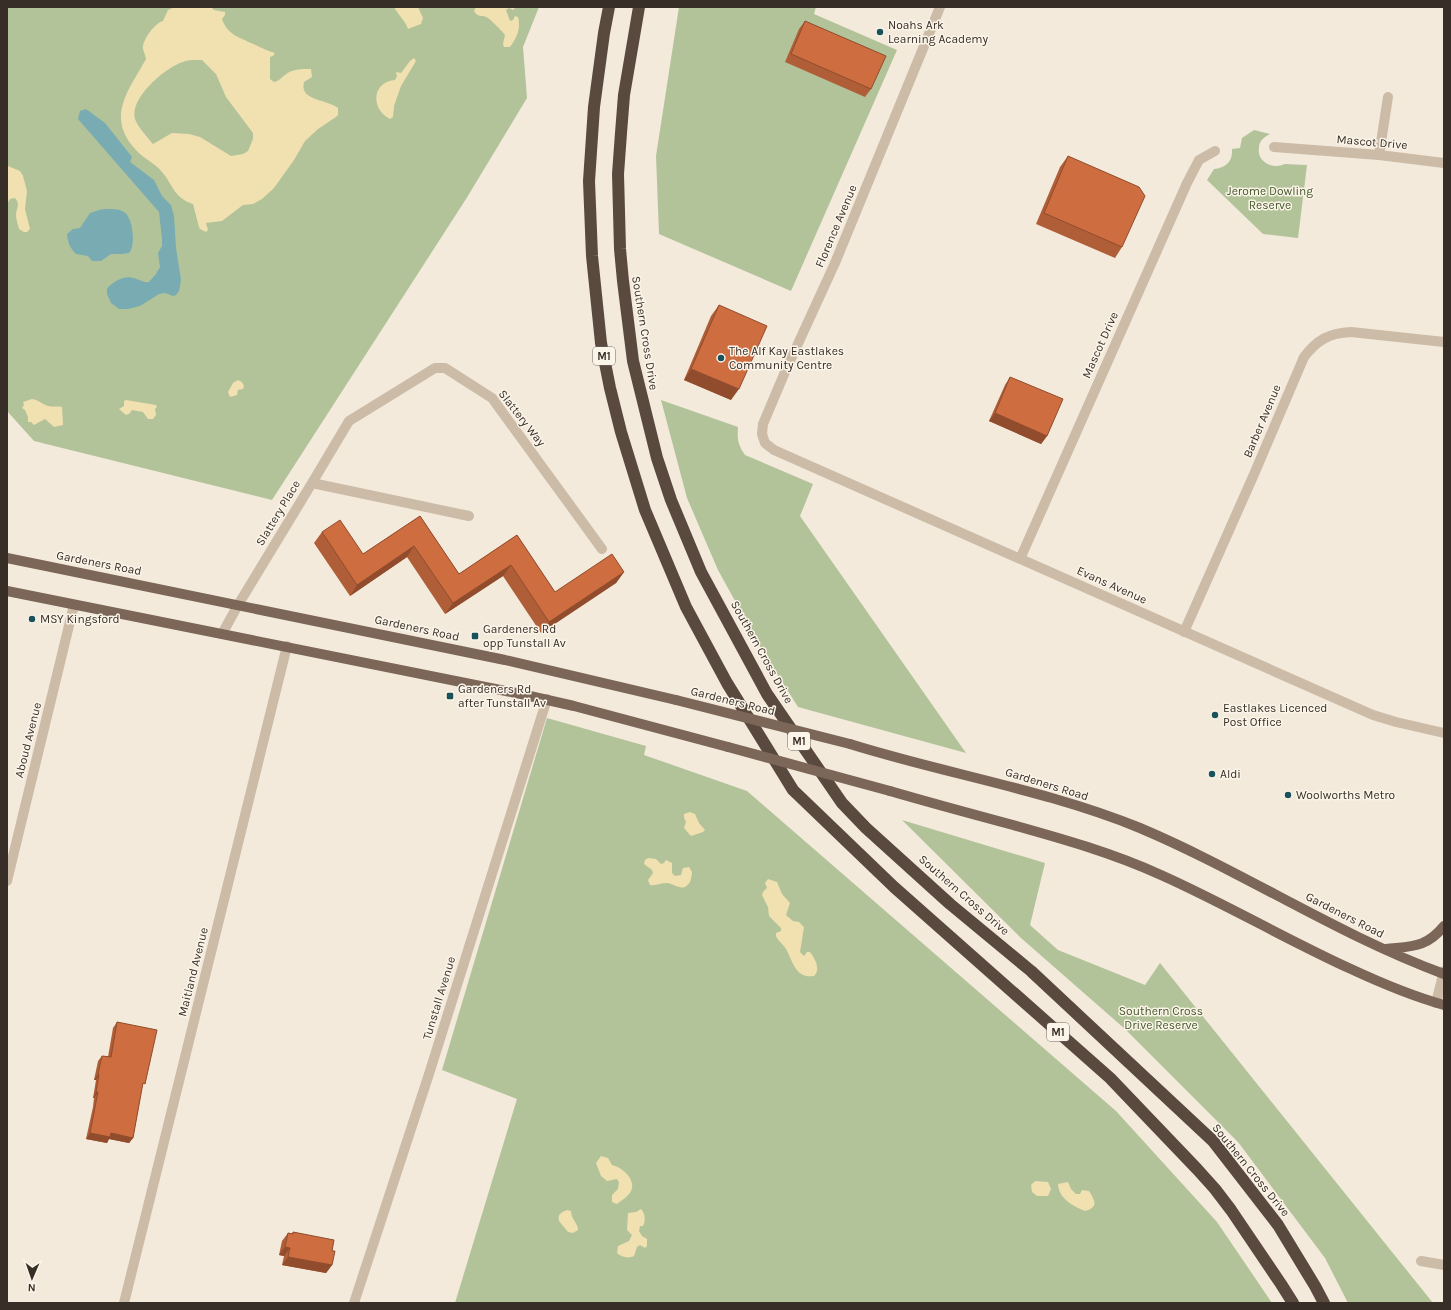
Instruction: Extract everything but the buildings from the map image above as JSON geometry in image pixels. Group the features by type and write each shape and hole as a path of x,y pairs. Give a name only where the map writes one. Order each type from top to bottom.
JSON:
{"highway":[{"name":"M1","path":"609,7 604,32 594,107 589,181 592,256 601,343 621,432 645,510 686,607 727,683 793,790 894,888 1110,1078 1197,1169 1214,1189 1231,1210 1282,1284 1293,1303"},
{"name":"Southern Cross Drive","path":"639,7 624,95 620,140 618,181 620,249 623,281 633,362 657,458 671,500 702,572 767,694 842,804 866,828 950,904 1031,971 1213,1141 1278,1225 1324,1303"}],"main road":[{"name":"Gardeners Road","path":"7,558 505,660 676,700 850,744 1062,801 1138,828 1202,856 1355,936 1444,972"},
{"path":"7,591 547,699 1081,844 1160,874 1318,954 1374,980 1440,1004"},
{"path":"1384,949 1412,946 1427,942 1438,934 1444,926"}],"street":[{"name":"Florence Avenue","path":"774,450 765,443 762,434 763,424 835,263 940,7"},
{"path":"1379,155 1388,97"},
{"name":"Mascot Drive","path":"1274,147 1379,155 1444,163"},
{"name":"Mascot Drive","path":"1020,559 1187,182 1199,160 1215,151"},
{"name":"Barber Avenue","path":"1184,632 1304,357 1312,346 1329,336 1351,332 1444,342"},
{"name":"Slattery Way","path":"312,483 349,421 435,368 445,368 492,398 602,549"},
{"name":"Evans Avenue","path":"774,450 1373,715 1396,722 1444,732"},
{"name":"Slattery Place","path":"222,634 312,483 469,516"},
{"name":"Aboud Avenue","path":"7,881 74,605"},
{"name":"Maitland Avenue","path":"124,1303 287,646"},
{"name":"Tunstall Avenue","path":"354,1303 547,699"},
{"path":"1440,1004 1444,972"},
{"path":"1421,1260 1444,1265"}],"green space":[{"path":"7,7 539,7 523,47 527,98 466,199 272,500 34,441 7,411"},
{"path":"679,7 816,7 814,14 897,50 791,291 659,234 656,156"},
{"name":"Jerome Dowling Reserve","path":"1254,130 1270,134 1262,140 1259,146 1259,155 1263,161 1269,165 1307,165 1298,238 1263,234 1207,180 1214,169 1222,167 1228,163 1231,157 1232,149 1240,148 1242,138"},
{"path":"661,400 738,427 738,442 745,455 813,484 800,516 966,753 798,707 762,650 718,570 687,498"},
{"path":"547,718 646,746 644,755 747,791 1116,1111 1217,1222 1272,1303 455,1303 517,1099 442,1070"},
{"name":"Southern Cross Drive Reserve","path":"902,820 1045,863 1030,925 1058,950 1145,985 1160,963 1433,1303 1348,1303 1325,1258 1238,1142 1125,1029 1021,938"}],"sand":[{"path":"175,7 211,7 214,10 225,12 222,19 230,32 242,39 275,53 270,57 270,79 274,82 294,70 311,69 312,77 304,82 306,93 315,99 338,108 338,115 336,117 318,129 305,141 294,160 274,188 262,199 253,204 243,205 222,221 206,223 208,230 206,232 199,227 193,204 181,198 174,191 166,177 159,169 136,150 127,138 122,126 121,115 123,104 127,93 146,59 143,45 153,28 163,21 168,10","holes":["188,60 202,60 216,74 226,97 253,133 253,139 248,151 243,154 231,156 200,137 189,134 172,133 153,144 136,122 135,111 138,102 150,84 167,70 176,65"]},
{"path":"394,7 418,7 423,18 421,24 408,29"},
{"path":"476,7 516,7 513,10 509,8 506,10 510,21 513,20 515,16 518,17 519,21 518,33 510,47 504,47 503,44 505,35 488,18 479,16 474,11"},
{"path":"414,58 416,61 401,86 394,106 393,117 390,119 379,109 376,97 378,91 381,86 387,82 395,80 397,76 396,72 401,73"},
{"path":"8,166 20,171 23,176 27,191 25,209 30,229 27,232 19,229 16,217 18,205 17,200 15,198 10,199 7,204"},
{"path":"238,380 242,382 244,386 243,389 238,390 237,395 230,397 228,392 233,383"},
{"path":"32,399 48,406 62,407 63,425 54,427 45,419 34,425 31,422 28,422 28,417 25,410 22,408 24,405 23,402"},
{"path":"126,400 156,405 156,415 153,419 148,419 143,412 132,410 126,415 119,409 124,406 124,401"},
{"path":"690,812 695,814 699,823 705,830 691,836 684,828 686,822 684,814"},
{"path":"648,858 656,859 661,864 666,860 672,863 672,873 675,876 681,875 683,868 689,867 692,872 690,882 685,887 679,887 667,883 650,885 648,880 653,873 652,870 644,864 645,860"},
{"path":"768,879 777,882 782,894 790,903 786,915 793,921 799,922 804,927 800,952 804,956 807,952 810,952 814,957 817,971 814,976 803,975 799,972 793,964 786,949 776,936 776,933 781,931 781,928 769,916 768,907 762,895 767,888 765,883"},
{"path":"601,1156 608,1158 612,1165 623,1170 631,1180 632,1188 630,1193 617,1204 612,1202 612,1195 618,1189 619,1182 617,1179 607,1181 601,1176 596,1163"},
{"path":"1035,1181 1048,1182 1051,1189 1048,1196 1037,1196 1032,1192 1031,1185"},
{"path":"1068,1182 1071,1189 1076,1194 1080,1194 1082,1190 1089,1191 1094,1201 1094,1206 1092,1208 1085,1211 1071,1204 1064,1198 1058,1184"},
{"path":"641,1209 645,1219 643,1226 640,1226 639,1231 642,1236 647,1239 647,1246 645,1248 640,1245 637,1247 634,1256 632,1257 623,1256 617,1253 618,1246 629,1241 632,1235 627,1230 628,1213 636,1212"},
{"path":"567,1210 571,1211 578,1228 578,1230 573,1233 568,1232 559,1221 559,1215"}],"water":[{"path":"86,109 105,123 132,157 130,162 154,180 162,196 171,205 174,216 176,248 181,280 179,291 176,295 173,296 165,293 159,294 140,306 128,309 119,309 111,303 107,294 107,289 112,284 126,277 149,282 160,267 158,253 162,246 162,239 159,212 78,119 80,111"},
{"path":"99,210 119,210 127,215 130,220 133,238 129,253 111,254 101,261 92,261 88,256 76,254 72,250 67,234 73,229 80,228 90,213"}],"place":[{"name":"Noahs Ark Learning Academy","path":"880,32"},
{"name":"The Alf Kay Eastlakes Community Centre","path":"721,358"},
{"name":"MSY Kingsford","path":"32,619"},
{"name":"Gardeners Rd opp Tunstall Av","path":"475,636"},
{"name":"Gardeners Rd after Tunstall Av","path":"450,696"},
{"name":"Eastlakes Licenced Post Office","path":"1215,715"},
{"name":"Aldi","path":"1212,774"},
{"name":"Woolworths Metro","path":"1288,795"}]}
